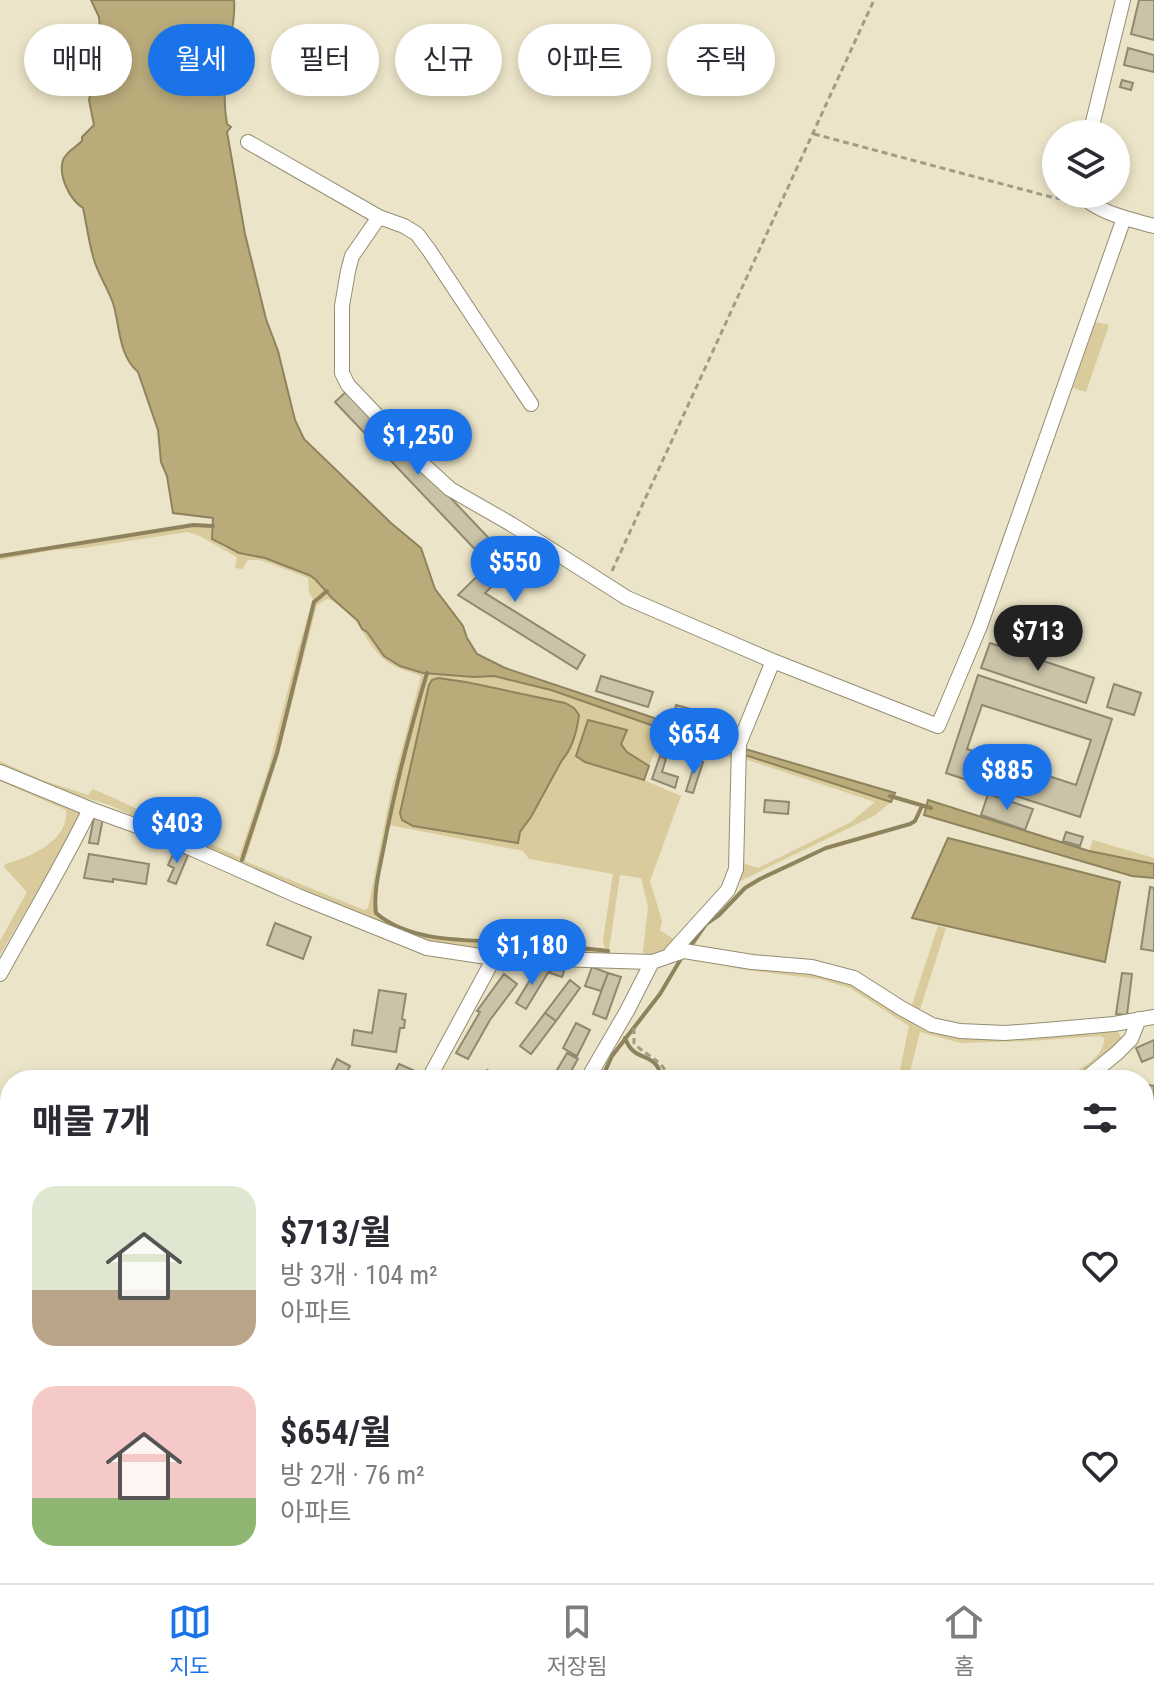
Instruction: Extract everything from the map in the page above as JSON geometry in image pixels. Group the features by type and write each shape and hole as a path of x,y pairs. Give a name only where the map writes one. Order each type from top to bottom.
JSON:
{"street":[{"path":"1093,120 1123,0"},
{"path":"248,142 379,217 417,234 531,404"},
{"path":"1103,208 1124,218 1154,226"},
{"path":"379,217 352,256 348,271 342,306 342,373 348,385 450,489 627,598 773,661 938,726 980,626 1124,218"},
{"path":"668,956 728,890 736,869 739,744 773,661"},
{"path":"0,772 159,834 410,942 442,951 494,958 518,954 554,959 652,962 684,951 826,969 854,978 932,1025 960,1031 1005,1033 1114,1024 1146,1018"},
{"path":"0,974 90,809"},
{"path":"433,1070 494,958"},
{"path":"593,1070 652,962"},
{"path":"1096,1070 1131,1039 1146,1018"}],"path":[{"path":"606,585 874,0"},
{"path":"812,133 1042,195"},
{"path":"627,1011 635,1032 634,1043 662,1064 665,1070"}],"shaded area":[{"path":"91,0 234,0 233,24 148,24 148,96 225,96 227,124 231,127 227,132 245,234 295,420 304,439 421,548 435,589 463,626 477,654 505,668 696,732 734,747 734,754 551,690 494,676 423,673 400,666 384,656 358,621 315,579 265,558 239,553 212,539 213,518 173,513 167,476 161,462 158,430 138,372 123,348 113,303 93,256 83,208 70,194 62,173 64,157 94,125 90,96 132,96 132,24 100,24"},
{"path":"1095,322 1109,325 1086,392 1073,388"},
{"path":"193,526 212,527 213,536 223,547 266,558 312,577 326,590 313,602 275,753 242,861 272,772 315,603 328,593 358,621 384,656 400,666 425,674 392,798 377,875 375,914 400,928 439,939 529,944 607,952 606,956 512,949 482,950 429,944 206,851 110,805 68,793 0,766 0,761 42,780 88,795 93,789 239,857 268,770 313,599 309,593 308,578 259,560 248,560 242,569 235,568 235,556 187,532 0,558","holes":["331,600 353,617 381,657 421,676 391,791 368,908 364,910 245,861 278,757 317,605"]},
{"path":"428,675 494,676 551,690 734,754 733,758 663,734 649,766 627,752 621,744 626,730 588,720 585,762 644,780 681,796 650,881 662,921 660,930 678,942 673,948 647,958 643,952 648,906 641,878 620,875 609,950 605,949 603,940 613,874 529,859 523,851 389,825","holes":["438,678 570,705 578,725 566,756 520,832 518,843 402,820 400,813 429,685"]},
{"path":"438,678 565,703 579,715 566,756 520,832 518,843 413,826 402,820 400,813 429,685"},
{"path":"588,720 627,730 621,744 627,752 649,766 644,780 585,762 576,756"},
{"path":"745,749 895,793 891,802 745,755"},
{"path":"745,755 891,802 874,816 738,882 742,846 745,864 758,868 851,822 875,802 745,759"},
{"path":"0,776 84,811 0,955 0,941 27,892 4,867 5,864 36,852 55,839 66,821 66,810 0,781"},
{"path":"928,800 1089,851 1154,864 1154,878 1132,876 924,815"},
{"path":"948,838 1120,882 1105,962 912,918"},
{"path":"1093,840 1154,858 1154,864 1089,851"},
{"path":"938,926 946,928 919,1013 911,1008"},
{"path":"686,958 830,974 977,1037 1118,1032 1123,1040 1088,1070 1078,1070 1099,1053 1104,1038 961,1043 920,1032 910,1070 900,1070 909,1026 850,988 819,979 745,970"}],"building":[{"path":"1139,0 1154,0 1154,40 1131,34"},
{"path":"1128,48 1154,55 1154,72 1124,65"},
{"path":"1122,80 1133,83 1131,90 1120,87"},
{"path":"348,390 502,552 489,564 335,402"},
{"path":"520,534 533,547 485,593 585,655 577,669 458,595"},
{"path":"990,643 1094,678 1086,703 981,668"},
{"path":"978,675 1112,719 1080,817 946,773","holes":["982,705 1091,740 1076,785 967,749"]},
{"path":"601,676 653,692 648,707 596,691"},
{"path":"1114,684 1141,693 1134,715 1107,707"},
{"path":"676,705 698,711 696,719 674,713"},
{"path":"660,756 666,759 662,772 678,777 675,788 652,779"},
{"path":"696,760 703,762 693,793 686,791"},
{"path":"988,794 1033,809 1025,830 981,815"},
{"path":"765,800 789,802 788,814 764,812"},
{"path":"94,817 103,818 98,844 89,843"},
{"path":"1066,832 1083,837 1080,846 1063,841"},
{"path":"175,850 188,855 176,884 168,881 174,868 168,865"},
{"path":"89,854 149,864 146,884 84,878"},
{"path":"1150,887 1154,888 1154,951 1141,949"},
{"path":"275,923 311,937 303,959 267,945"},
{"path":"539,965 549,971 526,1009 516,1003"},
{"path":"553,966 564,971 562,977 550,973"},
{"path":"592,967 608,973 601,991 585,986"},
{"path":"608,973 621,977 606,1019 593,1014"},
{"path":"1122,973 1132,974 1127,1015 1116,1014"},
{"path":"504,974 517,984 490,1020 468,1059 456,1053 480,1012 477,1011"},
{"path":"570,980 580,988 556,1021 545,1013"},
{"path":"379,990 406,994 402,1019 405,1020 404,1028 400,1028 396,1052 352,1045 354,1030 372,1033"},
{"path":"545,1013 556,1021 531,1054 520,1046"},
{"path":"576,1023 590,1030 577,1056 563,1048"},
{"path":"1154,1040 1154,1057 1142,1062 1136,1048"},
{"path":"567,1053 578,1059 572,1070 557,1070"},
{"path":"337,1059 350,1066 348,1070 332,1070"},
{"path":"399,1064 413,1070 396,1070"}],"waterway":[{"path":"0,556 193,525 213,526"},
{"path":"242,860 277,753 314,602 327,591"},
{"path":"427,673 388,824 376,888 376,913 391,924 428,936 608,951 607,954"},
{"path":"890,796 931,808"},
{"path":"690,947 706,924 745,888 826,848 910,824 915,821 922,806"},
{"path":"606,1070 612,1056 660,994 682,957"},
{"path":"625,1038 632,1050 653,1062 659,1070"}]}
